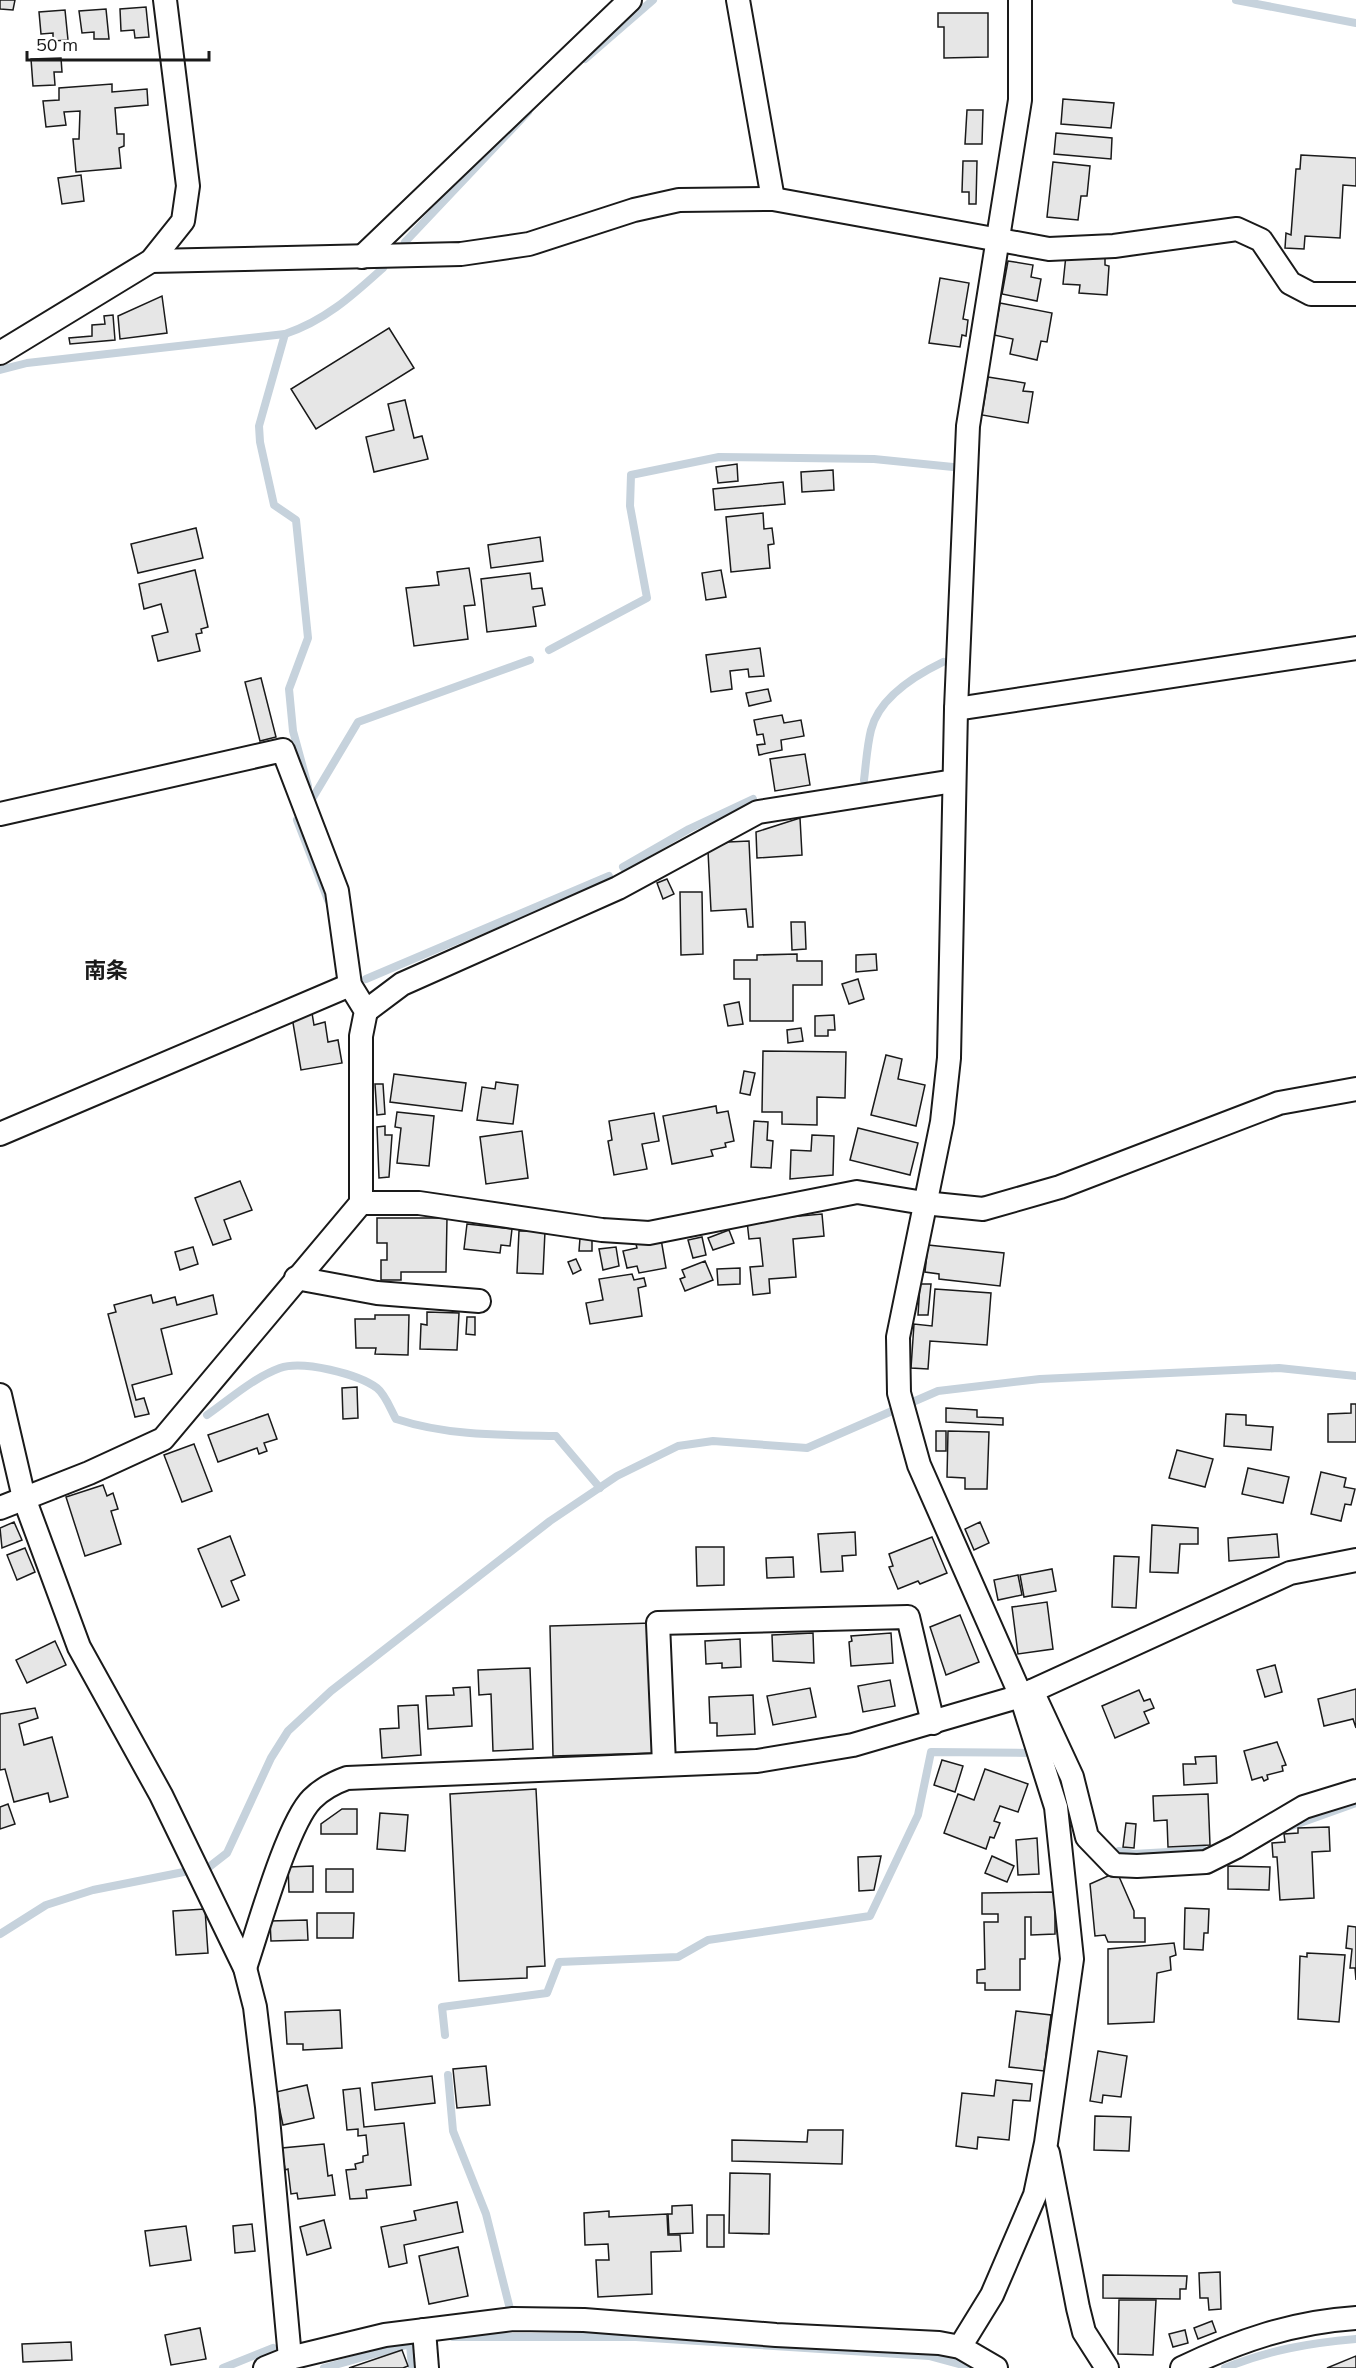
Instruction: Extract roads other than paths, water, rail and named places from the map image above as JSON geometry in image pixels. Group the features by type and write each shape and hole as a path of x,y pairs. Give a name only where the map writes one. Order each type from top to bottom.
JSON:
{"street":[{"path":"0,353 151,261 183,221 188,186 165,0"},
{"path":"362,257 630,0"},
{"path":"738,0 764,159 773,199"},
{"path":"1020,0 1020,100 968,426 956,709 948,1058 942,1122 898,1337 899,1393 919,1465 1027,1694 1072,1777 1087,1837 1114,1865 1206,1862 1304,1807 1356,1791"},
{"path":"151,261 461,254 528,244 634,210 679,200 773,199 999,242 1049,249 1114,246 1237,229 1261,240 1290,283 1311,294 1356,294"},
{"path":"956,709 1356,648"},
{"path":"0,814 283,750 337,891 350,985 366,1011"},
{"path":"0,1508 88,1473 163,1439 361,1203 361,1036 366,1011 402,984 618,888 758,812 954,781"},
{"path":"0,1134 350,985"},
{"path":"361,1203 419,1203 602,1230 649,1233 857,1192 924,1203 983,1209 1060,1187 1279,1103 1356,1089"},
{"path":"296,1278 377,1293 479,1301"},
{"path":"0,1395 24,1498 79,1647 183,1840 245,1968 255,2007 267,2107 290,2358"},
{"path":"245,1968 296,1826 310,1801 328,1785 355,1777 757,1761 853,1744 933,1723 1027,1694 1290,1573 1356,1560"},
{"path":"664,1764 658,1623 908,1617 933,1723"},
{"path":"960,2347 992,2295 1035,2195 1046,2143 1072,1959 1056,1807 1027,1694"},
{"path":"1046,2143 1084,2331 1107,2368"},
{"path":"1182,2368 1223,2348 1278,2329 1356,2318"},
{"path":"265,2368 290,2358 385,2335 513,2319 584,2320 776,2335 939,2343 960,2347 996,2368"},
{"path":"424,2330 427,2368"}],"waterway":[{"path":"585,59 653,0"},
{"path":"1236,0 1356,23"},
{"path":"405,242 528,112"},
{"path":"0,370 27,363 285,334 326,315 383,268"},
{"path":"285,334 259,426 260,442 274,505 296,520 308,638 289,689 293,731 308,786"},
{"path":"549,650 647,598 630,506 631,475 719,457 874,459 953,467"},
{"path":"312,799 358,722 530,660"},
{"path":"864,780 871,730 875,718 900,689 943,662"},
{"path":"623,867 689,829 753,799"},
{"path":"297,820 328,900"},
{"path":"366,979 609,876"},
{"path":"207,1415 270,1372 290,1366 316,1367 344,1373 377,1388 396,1419 416,1425 455,1432 556,1436 600,1488"},
{"path":"0,1934 46,1905 93,1890 209,1867 227,1853 271,1758 288,1731 331,1691 550,1521 617,1476 678,1446 713,1441 807,1448 938,1391 1040,1379 1279,1368 1356,1376"},
{"path":"445,2035 442,2007 547,1993 559,1962 678,1957 708,1940 870,1916 918,1815 931,1752 1032,1753"},
{"path":"1289,1827 1356,1803"},
{"path":"1119,1851 1133,1854 1204,1850"},
{"path":"448,2075 453,2131 486,2214 511,2313"},
{"path":"453,2337 636,2337 929,2356 974,2368"},
{"path":"1225,2368 1257,2356 1289,2348 1356,2339"},
{"path":"324,2368 410,2344 412,2368"},
{"path":"223,2368 273,2348"}],"district":[{"name":"南条","path":"106,970"}]}
